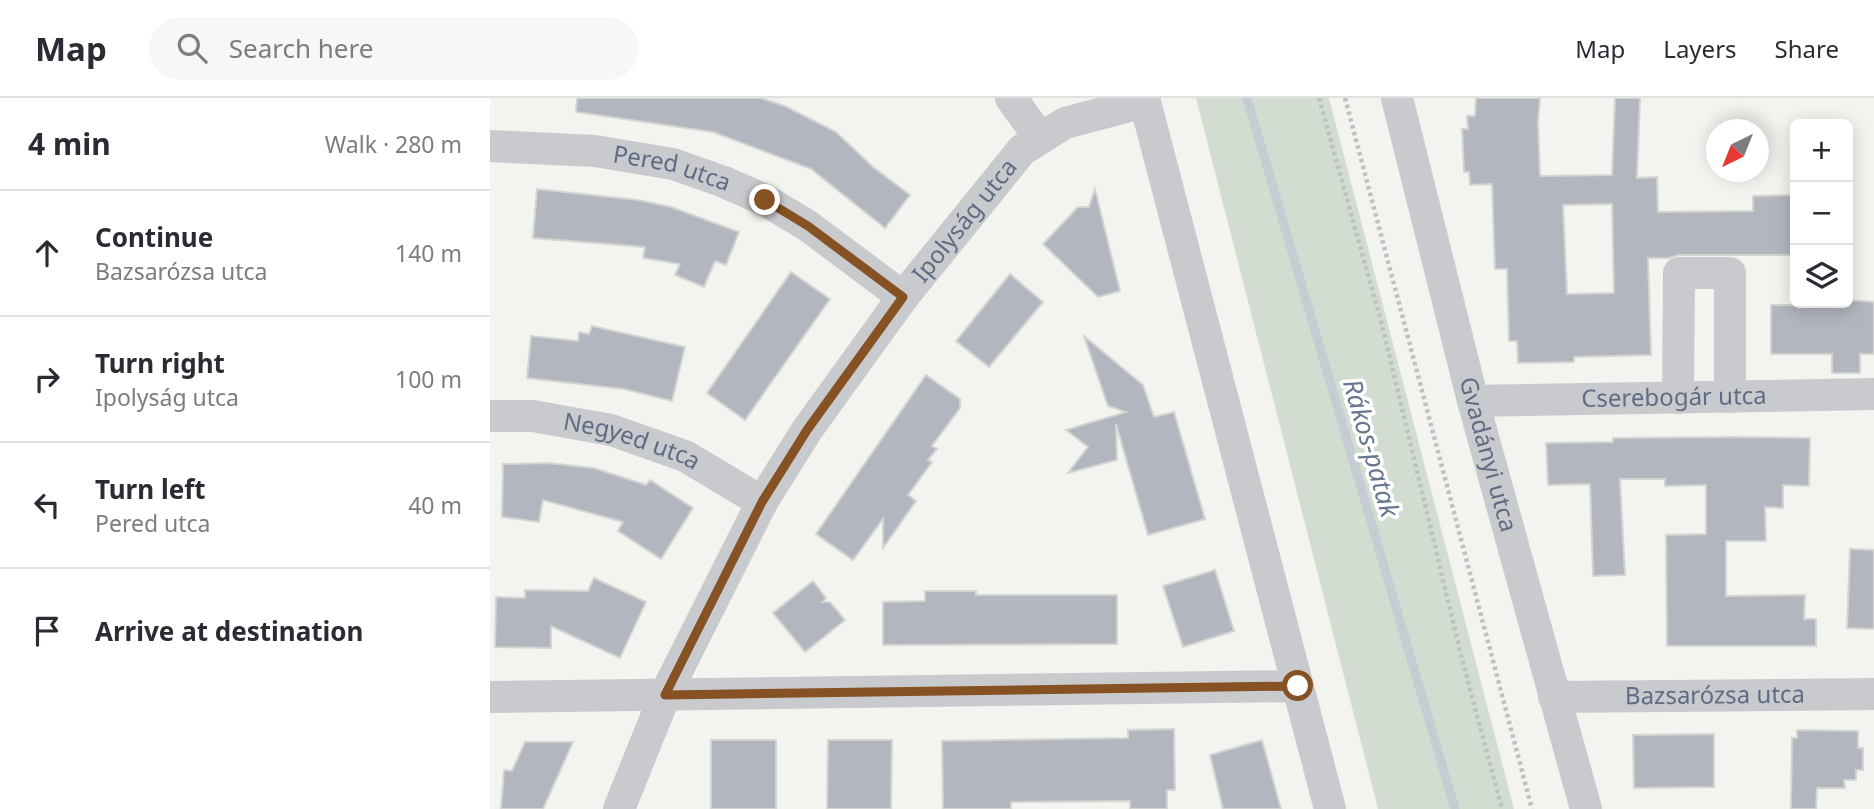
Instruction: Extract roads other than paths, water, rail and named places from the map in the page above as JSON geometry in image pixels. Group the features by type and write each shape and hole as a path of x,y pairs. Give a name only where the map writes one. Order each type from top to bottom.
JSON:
{"street":[{"path":"1011,98 1040,138"},
{"name":"Gvadányi utca","path":"1397,98 1473,401 1586,809"},
{"path":"1144,100 1330,809"},
{"name":"Ipolyság utca","path":"619,809 665,695 762,502 807,430 903,297 1022,150 1065,123 1144,100"},
{"name":"Pered utca","path":"490,146 595,151 673,164 765,200 808,226 903,297"},
{"path":"1678,398 1679,273 1730,273 1730,397"},
{"name":"Cserebogár utca","path":"1473,401 1874,394"},
{"name":"Negyed utca","path":"490,416 533,416 611,430 685,456 762,502"},
{"path":"490,697 1298,686"},
{"name":"Bazsarózsa utca","path":"1554,697 1874,694"}],"waterway":[{"name":"Rákos-patak","path":"1247,98 1455,809"}]}
